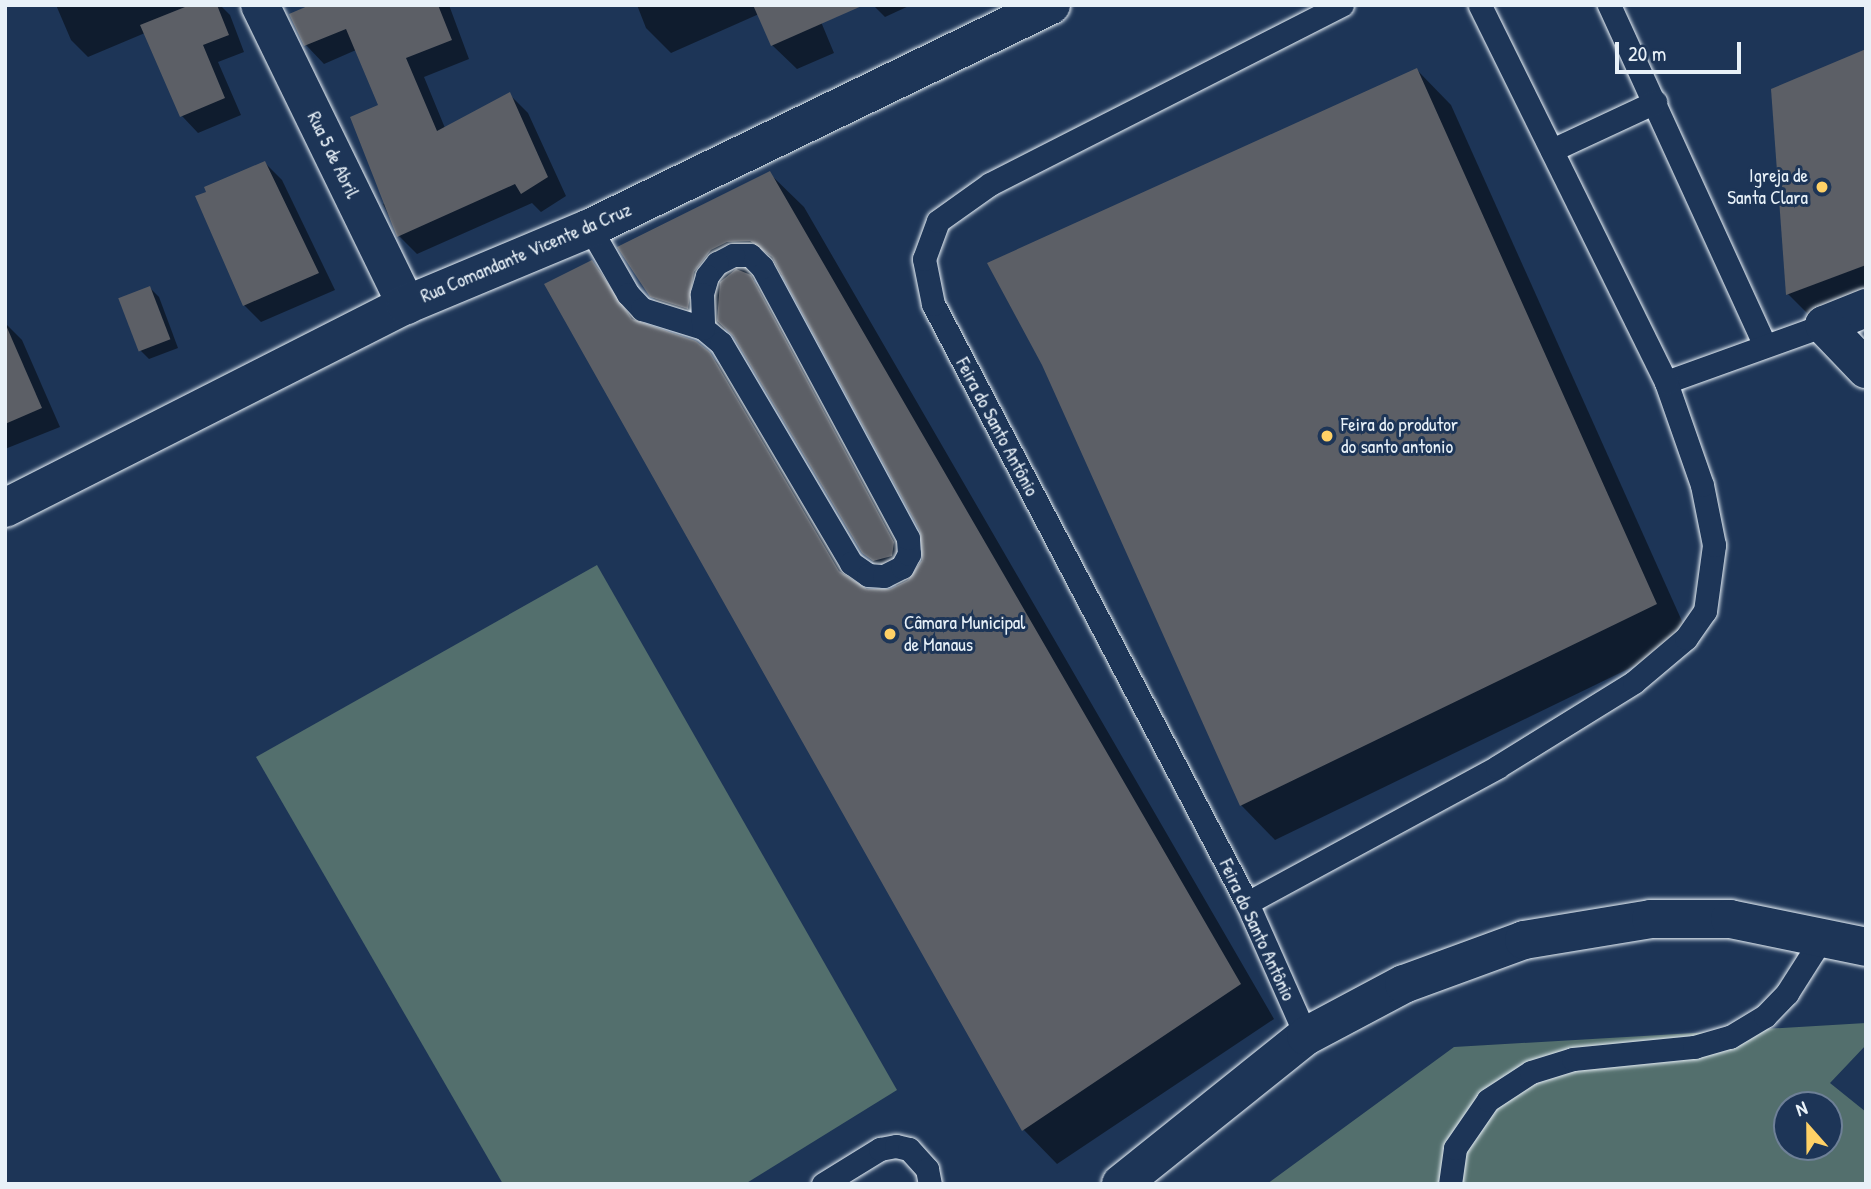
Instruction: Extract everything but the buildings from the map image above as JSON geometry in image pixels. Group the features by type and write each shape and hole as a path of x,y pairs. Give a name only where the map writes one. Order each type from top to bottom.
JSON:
{"street":[{"name":"Rua 5 de Abril","path":"260,5 406,305"},
{"name":"Rua Comandante Vicente da Cruz","path":"5,508 406,305 590,228 996,17 1051,5"},
{"path":"1866,308 1824,325 1866,369"},
{"path":"1121,1184 1306,1036 1404,984 1524,940 1651,919 1730,919 1824,935 1866,947"}],"lane":[{"name":"Feira do Santo Antônio","path":"1306,1036 1247,903 933,304 924,259 938,221 990,184 1342,5"},
{"path":"1247,903 1497,767 1634,682 1686,638 1705,611 1714,545 1702,485 1666,382 1480,5"},
{"path":"1609,5 1764,344"},
{"path":"1552,150 1655,102"},
{"path":"590,228 628,294 642,309 703,328 739,368 851,563 868,575 884,576 902,567 909,554 908,538 762,267 750,255 733,255 717,263 707,276 702,294 703,328"},
{"path":"1666,382 1764,344 1824,325"},
{"path":"1450,1184 1455,1148 1488,1100 1531,1073 1573,1059 1694,1047 1730,1037 1765,1016 1787,993 1824,935"},
{"path":"823,1184 880,1149 896,1146 909,1149 927,1168 930,1184"}],"green space":[{"path":"597,565 897,1090 745,1184 503,1184 256,757"},
{"path":"1866,1023 1866,1045 1830,1083 1840,1091 1773,1091 1773,1161 1843,1161 1843,1093 1866,1112 1866,1184 1267,1184 1454,1047"}],"place":[{"name":"Igreja de Santa Clara","path":"1822,187"},
{"name":"Feira do produtor do santo antonio","path":"1327,436"},
{"name":"Câmara Municipal de Manaus","path":"890,634"}]}
